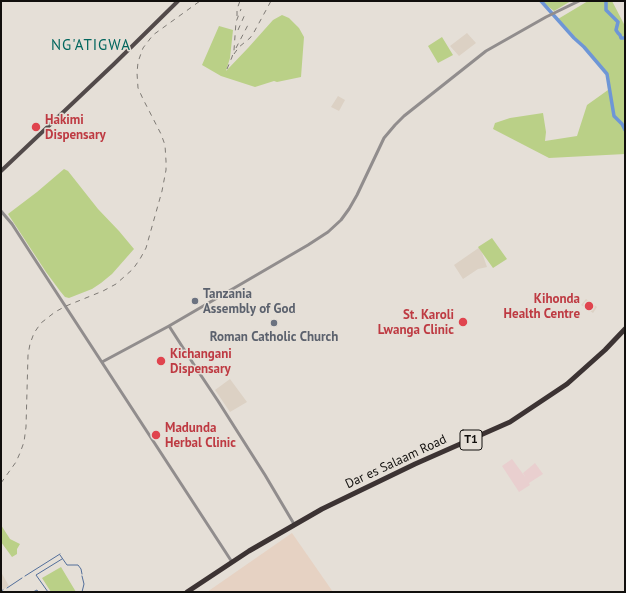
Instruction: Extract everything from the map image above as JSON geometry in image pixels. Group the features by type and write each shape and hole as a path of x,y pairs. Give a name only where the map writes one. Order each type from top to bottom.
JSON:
{"highway":[{"name":"Dar es Salaam Road","path":"187,592 232,562 294,524 322,509 510,422 567,384 605,350 625,329"}],"main road":[{"path":"1,171 178,1"}],"street":[{"path":"102,362 169,326 308,245 333,228 349,209 357,195 384,138 400,119 486,51 546,17 580,1"},
{"path":"1,210 32,254 232,562"},
{"path":"169,326 265,475 294,524"}],"shaded area":[{"path":"467,33 476,43 459,56 450,46"},
{"path":"338,96 345,100 339,111 331,107"},
{"path":"480,247 487,267 478,269 463,279 454,265"},
{"name":"Kihonda Health Centre","path":"586,299 597,307 593,313 581,305"},
{"path":"230,379 247,402 230,412 215,390"},
{"path":"512,459 526,478 523,473 535,463 543,474 519,492 502,466"},
{"path":"292,533 333,592 207,592"},
{"path":"1,572 9,586 1,591"}],"green space":[{"path":"541,1 571,1 554,11"},
{"path":"588,1 612,1 625,26 625,154 549,158 493,129 495,123 510,118 543,113 546,132 545,141 577,136 587,105 608,90 607,74 558,19"},
{"path":"282,15 289,18 299,28 304,37 301,77 277,82 274,81 255,87 221,76 202,65 219,26 233,30 230,58 226,71 273,20"},
{"path":"442,37 453,55 438,63 428,46"},
{"path":"64,169 68,171 98,209 134,249 112,274 101,283 92,289 69,298 65,297 46,272 8,214"},
{"path":"492,238 507,259 493,268 478,247"},
{"path":"1,525 10,539 20,544 17,549 17,554 12,557 1,542"},
{"path":"61,567 76,592 51,592 42,578"}],"waterway":[{"path":"541,1 607,74 614,116 622,124 625,130"},
{"path":"606,1 606,10 618,22 616,30 621,38 625,38"},
{"path":"25,576 60,554"},
{"path":"60,555 67,565 78,565 82,574"},
{"path":"48,592 36,575 62,559"},
{"path":"82,576 84,584 82,592"},
{"path":"7,588 22,578"},
{"path":"33,592 37,590 38,592"}],"railway":[{"path":"1,483 16,462 24,442 26,427 28,355 34,333 41,323 55,312 116,284 133,269 146,248 162,191 166,161 165,145 161,134 138,88 138,62 143,48 153,35 200,1"},
{"path":"237,16 237,9 240,1"},
{"path":"234,54 253,34 271,1"},
{"path":"227,69 234,50 236,22 241,9"},
{"path":"238,30 246,12"},
{"path":"236,48 249,23"}],"place":[{"name":"Hakimi Dispensary","path":"36,127"},
{"name":"Tanzania Assembly of God","path":"195,301"},
{"name":"Kihonda Health Centre","path":"589,306"},
{"name":"St. Karoli Lwanga Clinic","path":"463,322"},
{"name":"Roman Catholic Church","path":"274,323"},
{"name":"Kichangani Dispensary","path":"161,361"},
{"name":"Madunda Herbal Clinic","path":"156,435"}],"district":[{"name":"NG'ATIGWA","path":"91,46"}]}
